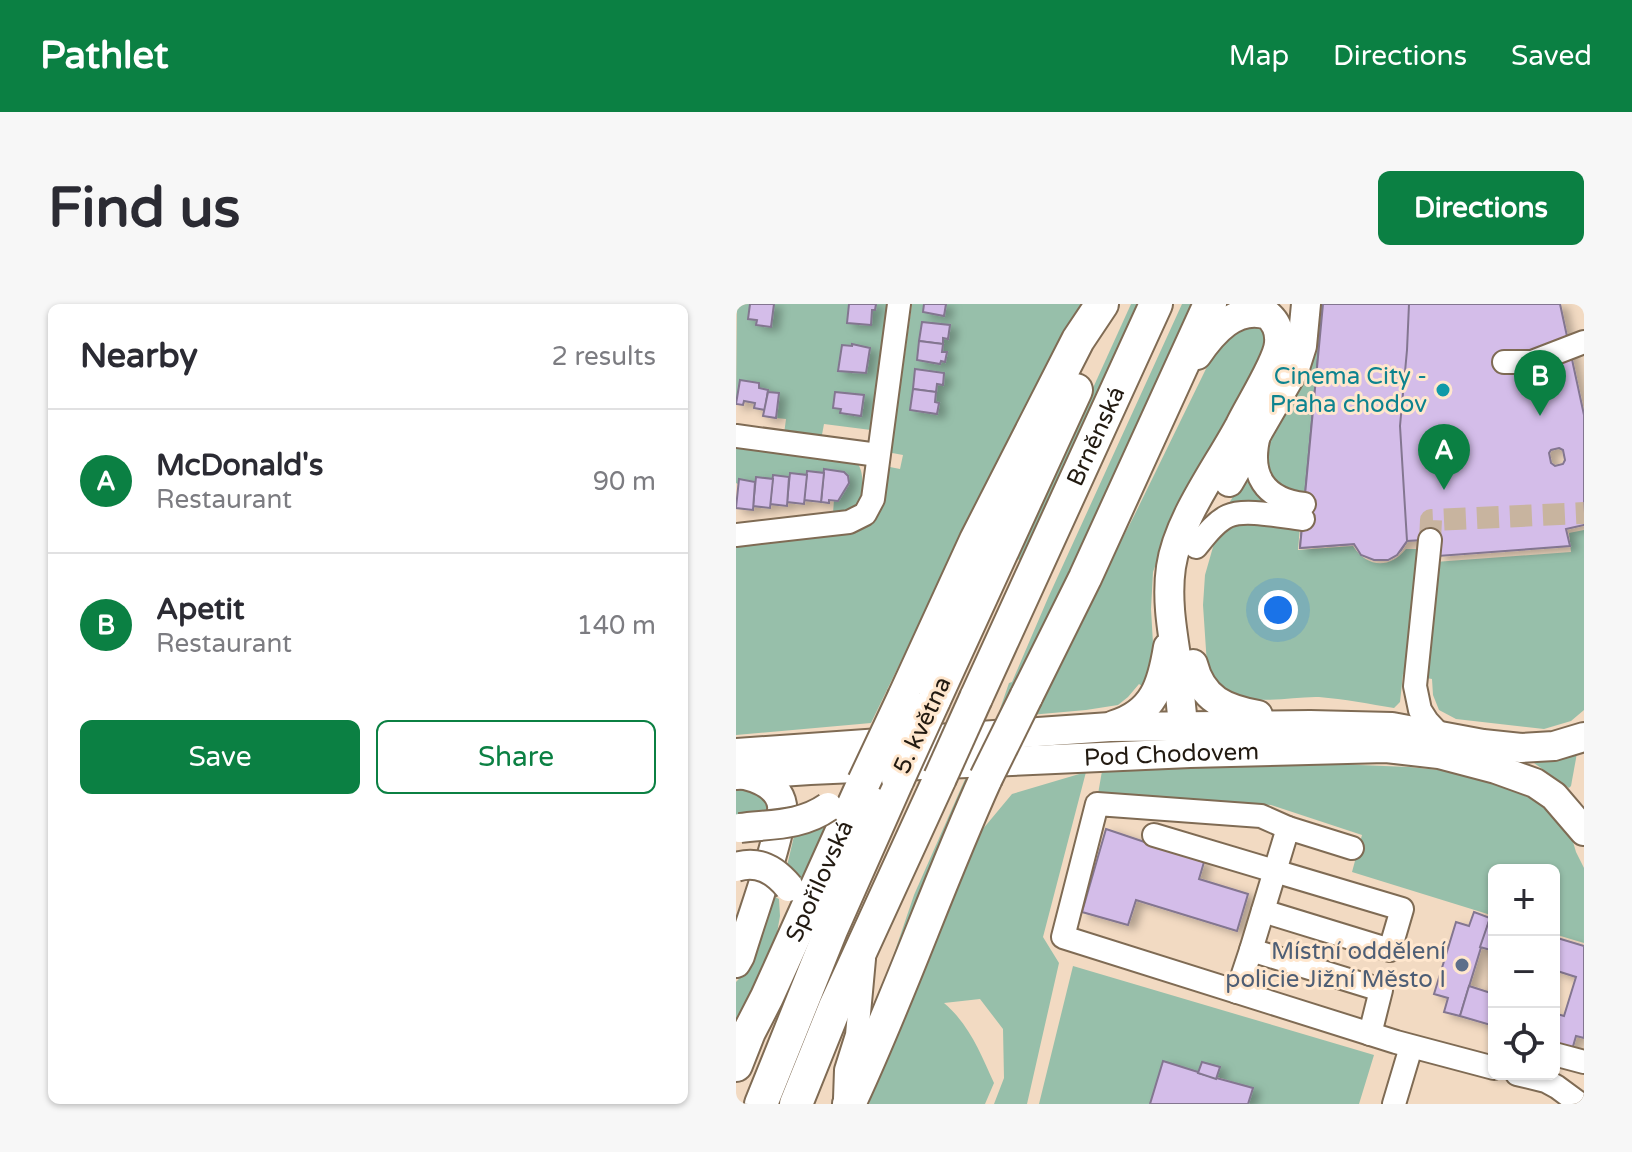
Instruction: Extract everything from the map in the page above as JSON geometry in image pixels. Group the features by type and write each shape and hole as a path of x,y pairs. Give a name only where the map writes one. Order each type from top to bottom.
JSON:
{"highway":[{"path":"919,699 976,540 1078,340 1102,304"},
{"name":"Brněnská","path":"1094,350 1116,304"},
{"name":"Brněnská","path":"1036,569 1156,304"},
{"path":"861,1104 879,1041 947,867 986,778 1085,578 1167,399 1221,309"},
{"name":"5. května","path":"761,1104 831,930 898,779 919,699 1094,350"},
{"name":"5. května","path":"796,1104 818,1045 866,938 1036,569"},
{"name":"Spořilovská","path":"736,1065 857,782 919,699"},
{"path":"847,1104 879,1041"}],"main road":[{"path":"1189,735 1193,664 1188,588 1196,547 1295,368 1302,346 1306,304"},
{"path":"1189,735 1171,629 1170,574 1177,541 1278,348 1279,332 1275,322 1262,310 1249,306 1231,311 1221,309"},
{"path":"1110,727 1138,715 1157,692 1164,674 1171,629"},
{"path":"1193,664 1200,684 1223,706 1310,725"},
{"name":"Pod Chodovem","path":"739,767 810,770 1310,725 1392,727 1521,748 1554,746 1584,737"},
{"name":"Pod Chodovem","path":"739,767 839,746 1110,727 1439,754 1535,783 1554,796 1584,831"},
{"path":"773,852 810,770 826,752 839,746"},
{"path":"736,963 773,852 782,814 776,792 739,767"},
{"path":"738,828 795,822 811,817 857,782"},
{"path":"736,867 746,864 761,866 776,873 792,893 793,906 785,932 760,993 749,1032"}],"street":[{"path":"736,535 849,522 865,514 873,499 899,304"},
{"path":"1504,362 1532,362 1584,342"},
{"path":"1196,547 1213,527 1231,515 1304,512 1271,493 1257,472 1261,429"},
{"path":"736,436 878,455"},
{"path":"1430,540 1415,686 1420,710 1440,735"},
{"path":"1352,848 1261,816 1097,804 1063,937 1411,1047 1488,1066"},
{"path":"1237,992 1288,828"},
{"path":"1154,835 1402,909 1390,950 1263,911"},
{"path":"847,1104 846,1070 857,1035 866,938"},
{"path":"1251,950 1381,990 1370,1034"},
{"path":"1394,1104 1411,1047"},
{"path":"1560,1056 1584,1062"},
{"path":"1548,1080 1580,1104"}],"green space":[{"path":"737,304 750,304 748,319 771,327 774,304 849,304 847,323 870,325 876,304 887,304 871,430 824,424 821,440 784,434 786,419 776,418 779,394 759,388 759,383 740,380 736,403","holes":["853,344 869,349 866,373 838,371 842,345","835,392 863,395 861,416 841,413 841,409 833,408"]},
{"path":"912,304 924,304 923,312 944,316 946,304 1081,304 975,508 871,723 736,735 736,545 846,532 885,466 900,469 903,455 887,452 890,433 894,432","holes":["922,322 950,326 948,338 943,338 942,352 947,353 945,362 917,360","916,369 943,384 937,384 937,414 910,410"]},
{"path":"1131,304 1140,304 1023,562 1016,558"},
{"path":"1182,304 1200,304 1005,712 999,712 1009,683"},
{"path":"1320,304 1323,304 1305,497 1270,481 1264,453 1308,374 1314,355"},
{"path":"1229,324 1264,327 1268,345 1164,541 1153,572 1151,609 1154,661 1145,688 1139,684 1118,705 1030,715 1134,516"},
{"path":"736,448 858,464 862,480 857,505 833,513 834,500 838,500 849,483 848,476 841,471 825,469 824,473 807,475 774,475 773,479 756,478 755,482 739,479 738,484"},
{"path":"1250,474 1277,505 1228,505 1246,475"},
{"path":"1232,522 1300,526 1298,550 1353,546 1365,559 1379,563 1393,560 1406,549 1417,549 1435,562 1571,552 1569,533 1584,530 1584,710 1571,721 1544,729 1456,719 1439,710 1433,695 1432,679 1403,674 1400,702 1394,708 1319,697 1256,699 1232,693 1222,686 1216,691 1208,680 1203,605 1205,575 1217,533"},
{"path":"1577,753 1569,788 1533,760"},
{"path":"1334,764 1469,773 1540,802 1571,835 1584,868 1584,943 1560,936 1560,864 1488,864 1488,914 1352,872 1362,835 1271,805 1098,794 1102,771"},
{"path":"1086,772 1043,937 1059,963 1027,1104 994,1104 1004,1078 1003,1029 980,999 944,1003 967,1030 994,1083 985,1104 869,1104 967,848 1012,794"},
{"path":"966,777 976,777 878,1001 914,895"},
{"path":"736,785 752,785 775,811 736,821"},
{"path":"834,815 800,882 787,866 794,836"},
{"path":"775,897 779,899 780,916 777,933 736,1037 736,982 751,966"},
{"path":"1073,966 1374,1055 1359,1104 1248,1104 1252,1088 1217,1077 1220,1067 1202,1062 1198,1072 1163,1061 1150,1104 1039,1104"}],"building":[{"path":"750,304 774,304 771,327 756,325 757,320 748,319"},
{"path":"849,304 876,304 875,310 872,310 871,325 847,323"},
{"path":"924,304 946,304 944,316 923,312"},
{"path":"1323,304 1560,304 1584,415 1584,525 1566,529 1570,546 1438,556 1439,539 1407,541 1393,557 1382,559 1362,554 1354,544 1300,548","holes":["1559,448 1563,450 1565,460 1563,464 1555,466 1549,453"]},
{"path":"1323,304 1409,304 1400,426 1407,541 1397,555 1388,560 1374,560 1361,555 1354,544 1300,548"},
{"path":"922,322 950,325 948,339 943,338 943,344 919,341"},
{"path":"919,341 943,344 942,352 947,352 945,362 917,360"},
{"path":"842,345 870,348 866,373 838,371"},
{"path":"915,369 944,373 943,385 937,384 936,392 913,389"},
{"path":"740,380 759,383 759,388 768,390 765,410 754,408 755,403 744,401 743,405 736,404"},
{"path":"913,389 936,392 935,402 939,403 937,414 910,410"},
{"path":"768,392 779,393 776,418 763,416"},
{"path":"835,392 864,395 861,416 840,413 841,409 833,408"},
{"path":"824,469 844,472 848,476 849,483 838,501 821,502"},
{"path":"807,471 824,473 821,502 804,500"},
{"path":"790,473 807,475 804,504 787,502"},
{"path":"773,475 789,477 787,506 770,504"},
{"path":"756,477 773,479 770,508 753,506"},
{"path":"739,479 755,482 753,510 736,508"},
{"path":"1106,829 1204,862 1199,879 1248,894 1237,931 1136,900 1128,925 1082,912"},
{"path":"1474,912 1488,917 1460,1016 1444,1012 1448,998 1434,994 1456,922 1469,926"},
{"path":"1488,924 1488,949 1480,947"},
{"path":"1560,939 1584,946 1584,1038 1576,1036 1572,1050 1560,1046 1560,1015 1564,1016 1576,977 1560,972"},
{"path":"1469,986 1488,992 1488,1024 1460,1016"},
{"path":"1163,1061 1253,1088 1248,1104 1150,1104"},
{"path":"1202,1062 1220,1067 1216,1079 1198,1073"}],"tunnel":[{"path":"1430,540 1431,520 1584,513"}],"place":[{"name":"Cinema City - Praha chodov","path":"1443,390"},
{"name":"Apetit","path":"1540,416"},
{"name":"McDonald's","path":"1444,490"},
{"name":"Místní oddělení policie Jižní Město I","path":"1462,965"}]}
